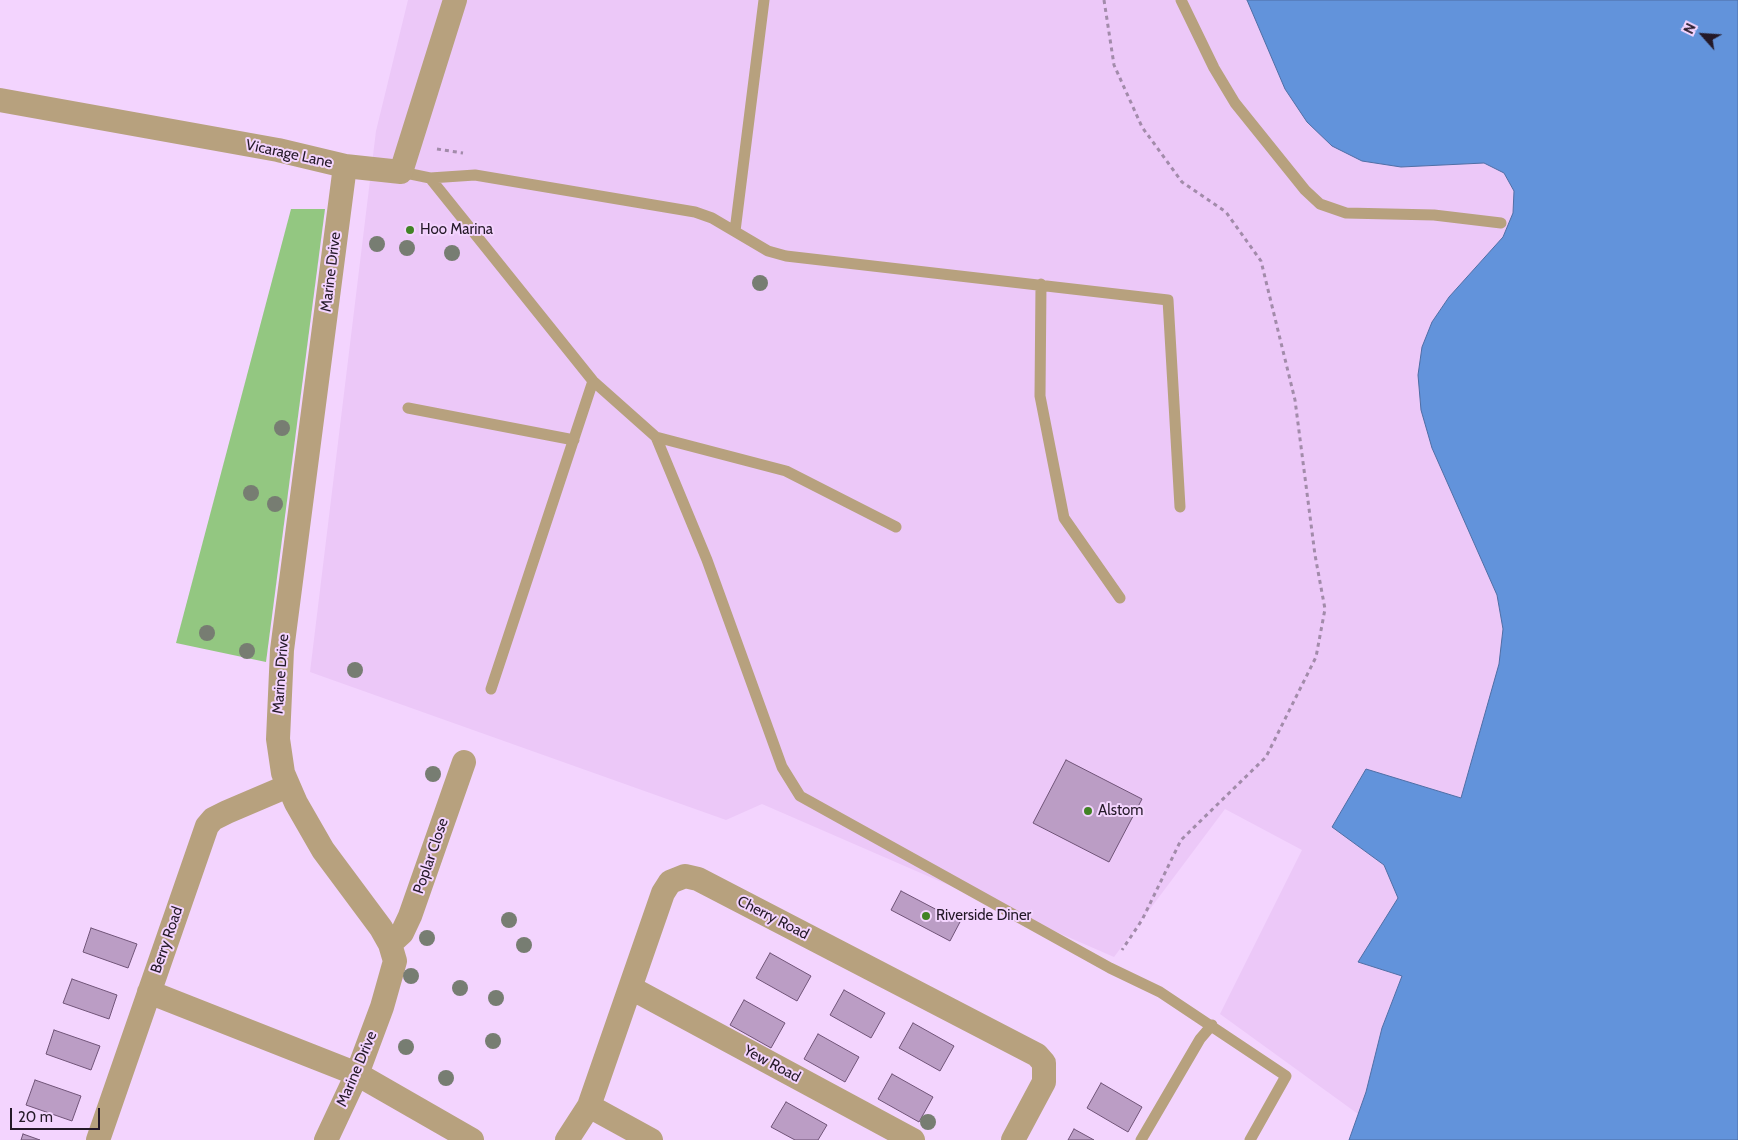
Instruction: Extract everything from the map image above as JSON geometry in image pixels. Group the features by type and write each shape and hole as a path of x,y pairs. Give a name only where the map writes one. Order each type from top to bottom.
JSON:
{"street":[{"path":"401,172 455,0"},
{"name":"Vicarage Lane","path":"0,100 278,150 345,166 401,172"},
{"name":"Marine Drive","path":"326,1140 357,1074 382,1007 394,964 390,944 371,913 323,850 288,786 283,773 278,739 282,650 345,166"},
{"name":"Poplar Close","path":"390,944 402,933 410,916 464,762"},
{"name":"Berry Road","path":"98,1140 210,822 227,812 288,786"},
{"name":"Cherry Road","path":"567,1140 588,1106 666,887 674,879 685,876 698,879 1037,1054 1044,1063 1044,1082 1013,1140"},
{"name":"Yew Road","path":"631,988 914,1140"},
{"path":"149,992 357,1074 472,1140"},
{"path":"588,1106 651,1140"}],"lane":[{"path":"734,231 764,0"},
{"path":"1181,0 1214,68 1235,103 1309,196 1320,204 1346,213 1434,214 1501,223"},
{"path":"401,172 430,178 475,175 695,212 708,216 765,250 786,256 1168,300 1180,507"},
{"path":"430,178 593,381 656,437 708,560 782,767 800,796 1110,968 1160,992 1286,1076 1250,1140"},
{"path":"1041,284 1040,396 1064,518 1120,598"},
{"path":"491,688 593,381"},
{"path":"408,408 574,440"},
{"path":"656,437 786,471 896,526"},
{"path":"1141,1140 1200,1039 1212,1025"}],"path":[{"path":"1104,0 1114,65 1142,127 1182,182 1226,212 1261,261 1295,400 1313,546 1325,609 1316,657 1266,757 1181,840 1142,920 1110,968"}],"shaded area":[{"path":"408,0 1247,0 1285,89 1307,122 1362,161 1401,167 1484,163 1504,173 1514,191 1513,213 1503,237 1449,297 1432,322 1432,448 1497,595 1503,629 1500,664 1461,798 1366,769 1333,827 1384,865 1398,898 1358,962 1402,976 1382,1028 1366,1092 1358,1114 1220,1014 1302,850 1225,809 1114,957 762,804 726,820 310,672 376,131"}],"green space":[{"path":"291,209 325,209 266,662 176,643"}],"water":[{"path":"1247,0 1738,0 1738,1140 1349,1140 1366,1092 1382,1028 1402,976 1358,962 1398,898 1384,865 1332,827 1366,769 1461,798 1499,664 1503,629 1497,595 1432,448 1421,410 1418,375 1422,347 1432,322 1449,297 1503,237 1513,213 1514,191 1504,173 1484,163 1401,167 1362,161 1332,146 1307,122 1285,89"}],"building":[{"name":"Alstom","path":"1066,760 1142,799 1109,862 1033,823"},
{"name":"Riverside Diner","path":"901,891 960,922 950,941 891,910"},
{"path":"91,928 137,944 128,968 83,952"},
{"path":"770,953 811,976 797,1001 756,978"},
{"path":"72,979 117,995 109,1019 63,1003"},
{"path":"844,990 885,1013 871,1038 830,1015"},
{"path":"744,1000 785,1023 771,1048 730,1025"},
{"path":"913,1023 954,1046 940,1071 899,1048"},
{"path":"54,1030 100,1046 91,1070 46,1054"},
{"path":"818,1034 859,1057 845,1082 804,1059"},
{"path":"892,1074 933,1097 919,1122 878,1099"},
{"path":"35,1080 81,1096 72,1121 26,1105"},
{"path":"1101,1083 1142,1107 1128,1132 1087,1108"},
{"path":"786,1102 827,1125 818,1140 795,1140 771,1127"},
{"path":"1074,1129 1094,1140 1068,1140"},
{"path":"23,1134 40,1140 21,1140"}],"place":[{"name":"Hoo Marina","path":"410,230"},
{"name":"Alstom","path":"1088,811"},
{"name":"Riverside Diner","path":"926,916"}]}
